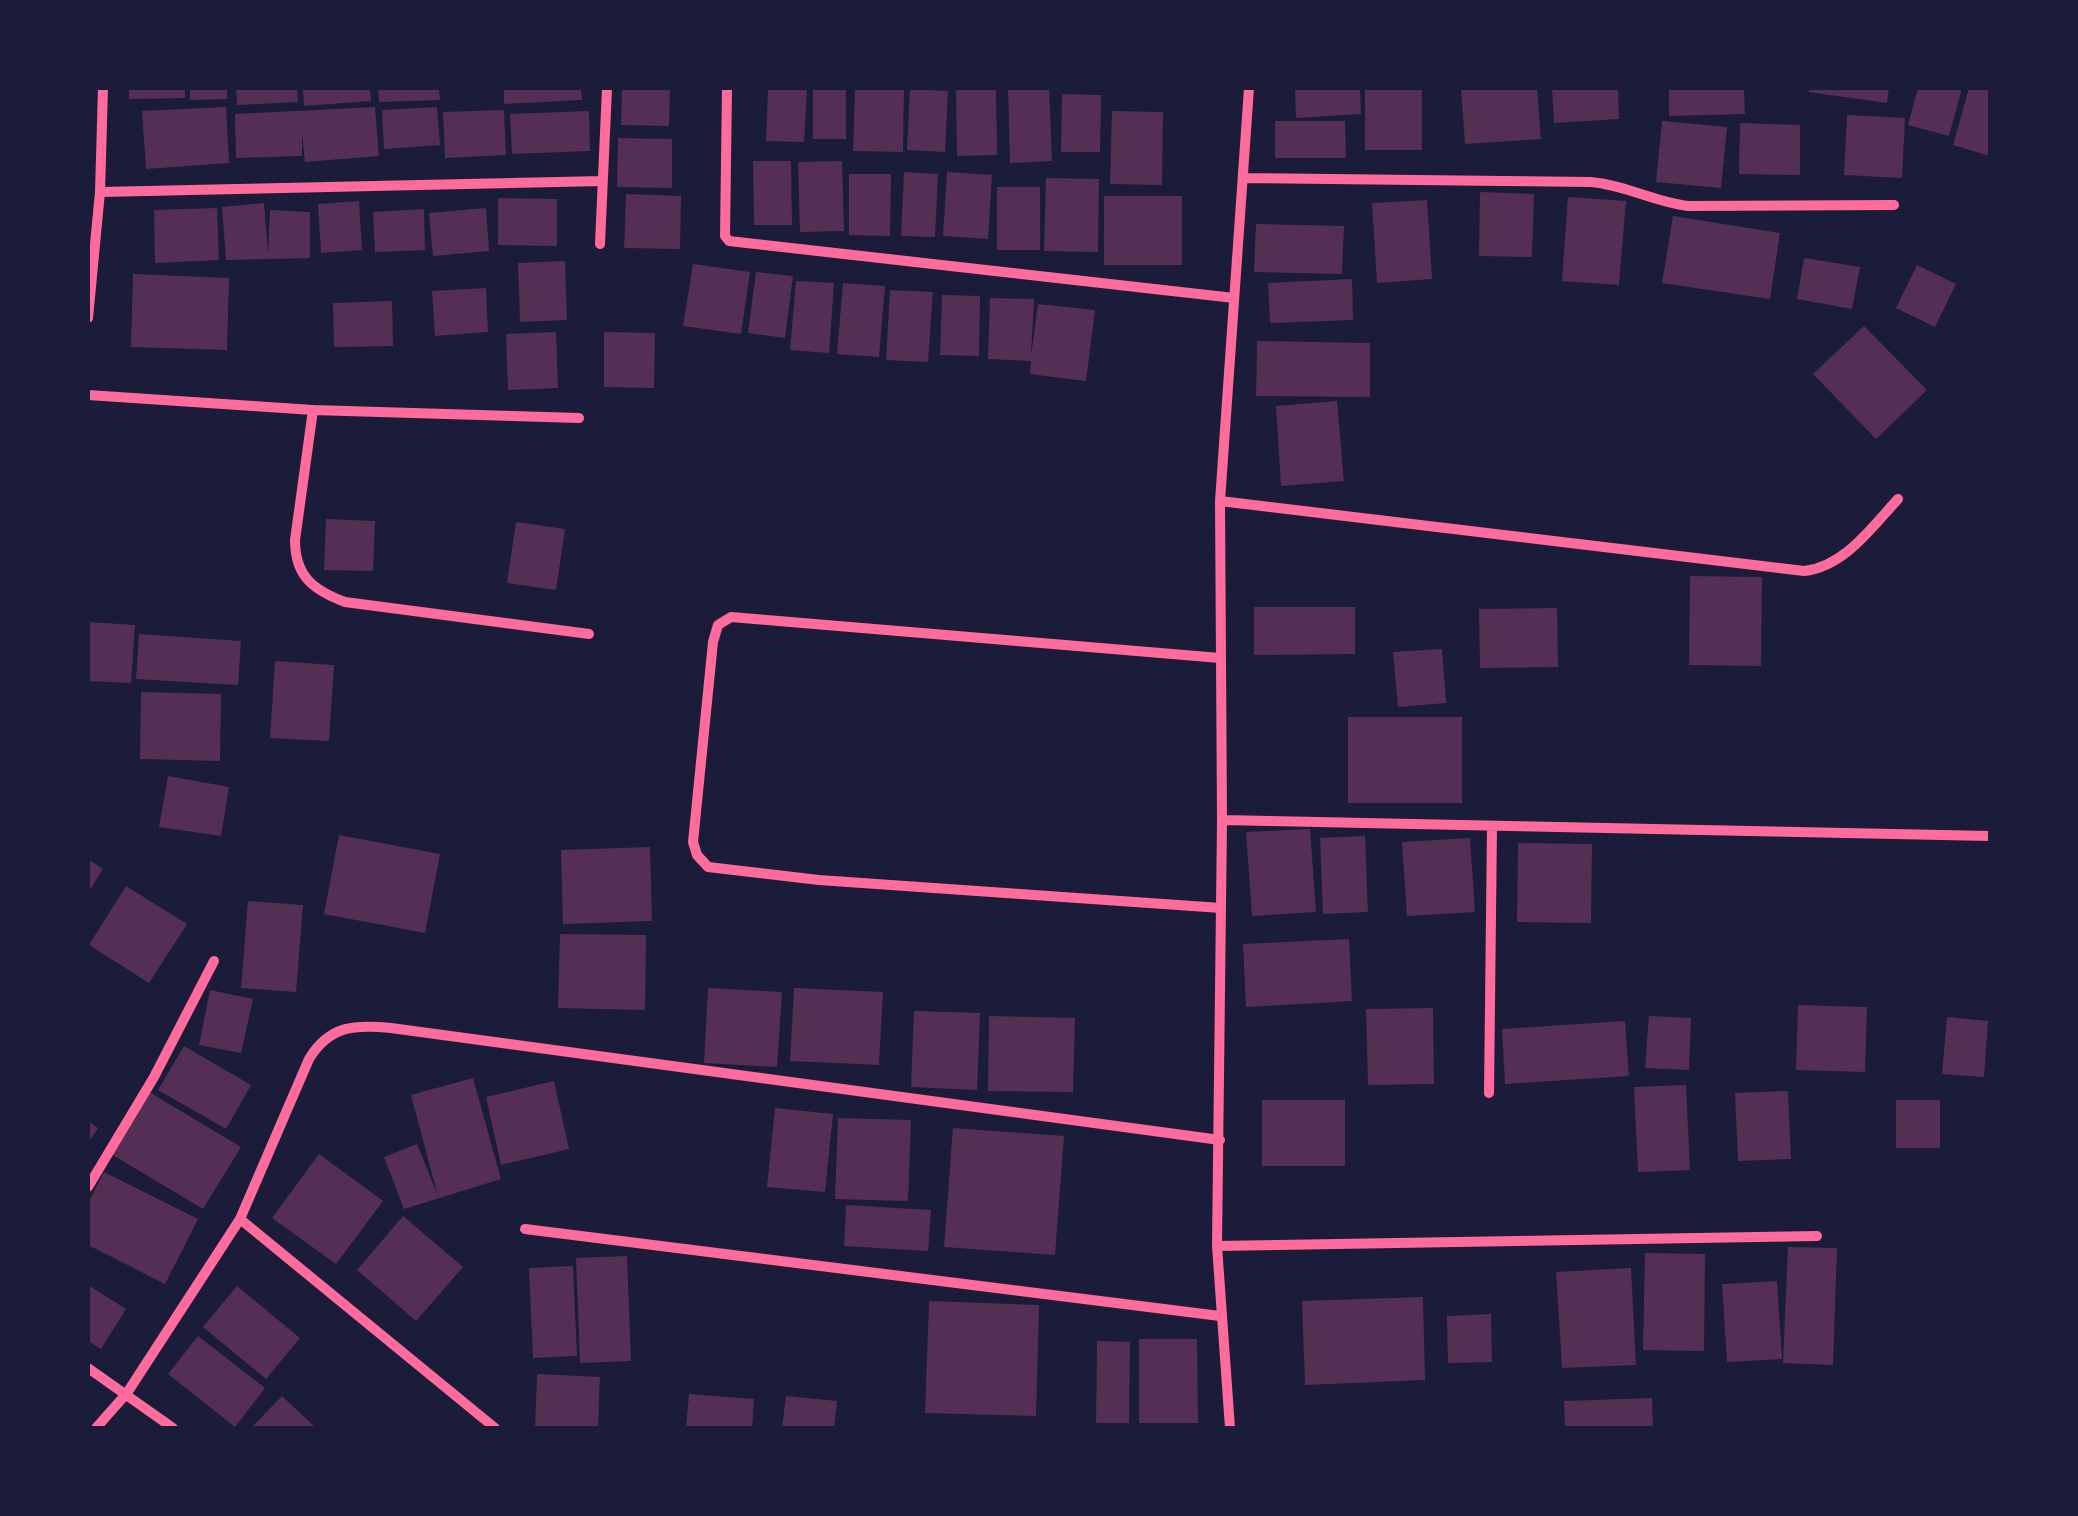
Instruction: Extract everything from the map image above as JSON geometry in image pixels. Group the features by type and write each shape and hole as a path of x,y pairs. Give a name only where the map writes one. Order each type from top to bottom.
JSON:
{"street":[{"path":"88,316 100,192 103,88"},
{"path":"600,244 607,88"},
{"path":"727,88 725,236 729,242 1234,298"},
{"path":"1230,1428 1216,1246 1222,820 1220,501 1249,88"},
{"path":"1242,178 1591,182 1617,184 1664,203 1688,206 1894,205"},
{"path":"100,192 603,182"},
{"path":"88,395 313,410 579,418"},
{"path":"313,410 295,540 295,557 308,584 345,602 590,634"},
{"path":"1220,501 1804,571 1828,565 1857,544 1898,499"},
{"path":"1220,658 732,617 718,625 713,642 692,842 697,855 708,866 819,880 1221,908"},
{"path":"1222,820 1990,836"},
{"path":"1489,1093 1492,826"},
{"path":"88,1186 154,1077 214,961"},
{"path":"96,1428 127,1393 240,1219 318,1044 332,1032 350,1026 1220,1140"},
{"path":"240,1219 495,1428"},
{"path":"525,1229 1220,1316"},
{"path":"1216,1246 1816,1236"},
{"path":"88,1368 173,1428"}],"building":[{"path":"129,88 185,88 185,98 129,99"},
{"path":"190,88 227,88 227,99 190,100"},
{"path":"236,88 297,88 298,102 237,105"},
{"path":"303,88 370,88 371,101 304,106"},
{"path":"378,88 439,88 440,100 379,102"},
{"path":"504,88 581,88 582,100 504,104"},
{"path":"622,88 670,88 669,126 621,125"},
{"path":"768,88 807,88 804,142 766,141"},
{"path":"813,88 846,88 846,139 813,139"},
{"path":"956,88 996,88 997,155 957,156"},
{"path":"1008,88 1049,88 1052,161 1010,163"},
{"path":"1295,88 1360,88 1361,114 1296,118"},
{"path":"1365,88 1422,88 1422,150 1365,150"},
{"path":"1461,88 1537,88 1541,139 1465,144"},
{"path":"1552,88 1618,88 1619,119 1554,123"},
{"path":"1669,88 1744,88 1745,114 1669,116"},
{"path":"1809,88 1889,88 1887,103 1809,92"},
{"path":"1918,88 1962,88 1949,136 1908,125"},
{"path":"1969,88 1990,88 1990,156 1953,145"},
{"path":"855,89 904,89 903,152 853,151"},
{"path":"910,89 948,91 945,152 907,150"},
{"path":"1062,94 1101,95 1100,152 1061,152"},
{"path":"226,107 229,163 146,169 142,111"},
{"path":"375,107 379,156 305,162 302,133 302,156 236,158 235,114"},
{"path":"437,107 440,145 384,149 382,110"},
{"path":"504,110 506,155 445,158 443,112"},
{"path":"589,111 590,151 512,154 510,114"},
{"path":"1112,111 1163,112 1162,185 1110,184"},
{"path":"1847,115 1905,118 1902,178 1844,175"},
{"path":"1275,121 1345,121 1346,158 1275,158"},
{"path":"1662,121 1727,127 1721,188 1656,182"},
{"path":"1740,123 1800,125 1800,175 1739,174"},
{"path":"618,138 672,139 672,188 617,187"},
{"path":"753,161 791,161 792,225 754,225"},
{"path":"842,161 844,231 800,232 798,162"},
{"path":"904,172 938,174 935,237 901,236"},
{"path":"947,172 992,175 988,239 943,236"},
{"path":"849,174 891,174 890,236 849,235"},
{"path":"1046,178 1099,179 1098,252 1044,251"},
{"path":"997,187 1040,187 1040,250 997,250"},
{"path":"1480,192 1534,194 1532,257 1479,256"},
{"path":"626,194 681,196 680,249 624,248"},
{"path":"1104,196 1182,196 1182,265 1104,265"},
{"path":"1568,197 1626,201 1619,285 1562,281"},
{"path":"498,198 557,199 557,246 498,245"},
{"path":"1427,200 1432,279 1377,283 1372,203"},
{"path":"359,201 362,250 321,253 318,204"},
{"path":"264,203 268,253 270,210 310,212 310,258 226,260 222,207"},
{"path":"217,208 219,260 155,263 154,210"},
{"path":"486,208 489,251 433,256 429,213"},
{"path":"424,209 425,250 375,252 373,212"},
{"path":"1673,216 1780,233 1770,299 1662,283"},
{"path":"1256,224 1344,226 1342,274 1254,272"},
{"path":"1804,258 1860,267 1852,309 1797,299"},
{"path":"565,261 567,320 520,322 518,263"},
{"path":"693,264 750,272 741,334 683,326"},
{"path":"1917,265 1956,284 1935,327 1896,308"},
{"path":"756,272 793,276 785,338 748,333"},
{"path":"133,274 229,278 227,350 131,347"},
{"path":"1352,279 1353,320 1270,323 1268,283"},
{"path":"796,281 834,283 829,353 790,350"},
{"path":"843,283 885,286 879,357 837,354"},
{"path":"486,288 488,332 435,336 432,291"},
{"path":"890,290 933,292 928,362 886,360"},
{"path":"942,295 980,296 979,356 940,355"},
{"path":"990,298 1034,299 1031,356 1038,304 1095,310 1086,381 1030,374 1031,361 988,359"},
{"path":"392,301 393,346 334,347 333,303"},
{"path":"1864,326 1927,390 1876,439 1813,374"},
{"path":"556,332 558,388 508,390 506,334"},
{"path":"604,332 655,333 654,388 604,387"},
{"path":"1257,341 1370,343 1370,397 1256,396"},
{"path":"1337,401 1344,481 1281,486 1276,406"},
{"path":"326,519 375,521 373,571 324,570"},
{"path":"516,522 565,529 556,590 507,583"},
{"path":"1690,576 1762,577 1761,666 1689,665"},
{"path":"1254,607 1355,607 1355,654 1254,655"},
{"path":"1557,608 1558,667 1480,668 1479,609"},
{"path":"88,622 135,625 131,683 88,681"},
{"path":"139,634 241,641 238,685 136,679"},
{"path":"1442,649 1446,703 1398,707 1393,652"},
{"path":"275,661 334,665 329,741 270,738"},
{"path":"141,692 221,694 220,761 140,759"},
{"path":"1348,717 1462,717 1462,803 1348,803"},
{"path":"168,776 229,787 221,836 159,827"},
{"path":"1310,829 1316,912 1252,916 1246,832"},
{"path":"339,835 440,854 425,933 324,914"},
{"path":"1365,836 1368,912 1323,914 1320,838"},
{"path":"1470,838 1475,912 1407,916 1402,842"},
{"path":"1518,843 1592,844 1591,923 1517,922"},
{"path":"650,847 652,921 563,924 561,850"},
{"path":"88,859 103,869 88,893"},
{"path":"126,886 187,924 149,983 89,945"},
{"path":"248,901 303,905 296,992 241,988"},
{"path":"560,934 646,935 645,1010 558,1008"},
{"path":"1349,939 1352,1001 1246,1007 1243,944"},
{"path":"708,988 782,992 777,1067 704,1063"},
{"path":"794,988 883,992 879,1065 790,1061"},
{"path":"210,990 253,999 241,1053 199,1045"},
{"path":"1798,1005 1867,1007 1865,1072 1796,1070"},
{"path":"1433,1008 1434,1084 1368,1085 1366,1009"},
{"path":"914,1011 980,1013 977,1090 911,1087"},
{"path":"989,1016 1075,1018 1073,1092 988,1091"},
{"path":"1649,1016 1691,1018 1689,1070 1645,1068"},
{"path":"1947,1017 1988,1021 1984,1077 1942,1074"},
{"path":"1625,1021 1629,1076 1505,1084 1502,1029"},
{"path":"184,1046 251,1085 226,1129 158,1090"},
{"path":"473,1078 501,1179 404,1209 384,1157 417,1144 438,1196 411,1095"},
{"path":"554,1081 569,1149 501,1165 486,1097"},
{"path":"1686,1085 1690,1170 1638,1172 1634,1087"},
{"path":"1788,1091 1791,1159 1738,1161 1735,1093"},
{"path":"149,1092 241,1147 203,1209 111,1154"},
{"path":"1262,1100 1345,1100 1345,1166 1262,1166"},
{"path":"1896,1100 1940,1100 1940,1148 1896,1148"},
{"path":"775,1108 833,1114 825,1192 767,1187"},
{"path":"838,1118 911,1120 908,1201 835,1199"},
{"path":"88,1121 98,1128 88,1143"},
{"path":"953,1128 1064,1136 1055,1255 944,1247"},
{"path":"319,1154 383,1201 336,1264 272,1218"},
{"path":"104,1172 198,1219 165,1284 88,1245 88,1203"},
{"path":"846,1205 931,1210 928,1251 844,1246"},
{"path":"403,1216 463,1267 416,1321 357,1270"},
{"path":"1788,1247 1837,1248 1833,1365 1783,1363"},
{"path":"1645,1253 1705,1254 1704,1351 1643,1350"},
{"path":"627,1256 631,1361 580,1363 576,1258"},
{"path":"573,1266 577,1356 533,1358 529,1268"},
{"path":"1631,1268 1636,1365 1562,1368 1556,1272"},
{"path":"1777,1281 1782,1359 1727,1362 1722,1284"},
{"path":"88,1285 126,1309 101,1349 88,1341"},
{"path":"237,1286 300,1338 266,1379 203,1327"},
{"path":"1423,1297 1425,1380 1305,1385 1302,1301"},
{"path":"929,1301 1039,1305 1036,1416 925,1413"},
{"path":"1491,1314 1492,1362 1448,1363 1447,1316"},
{"path":"198,1336 265,1388 235,1427 168,1374"},
{"path":"1139,1339 1197,1339 1198,1423 1139,1423"},
{"path":"1097,1341 1130,1342 1129,1423 1096,1423"},
{"path":"537,1374 600,1377 598,1428 535,1428"},
{"path":"689,1394 754,1399 752,1428 686,1428"},
{"path":"282,1396 316,1428 251,1428"},
{"path":"786,1396 837,1401 834,1428 782,1428"},
{"path":"1652,1398 1653,1428 1565,1428 1564,1401"}]}
